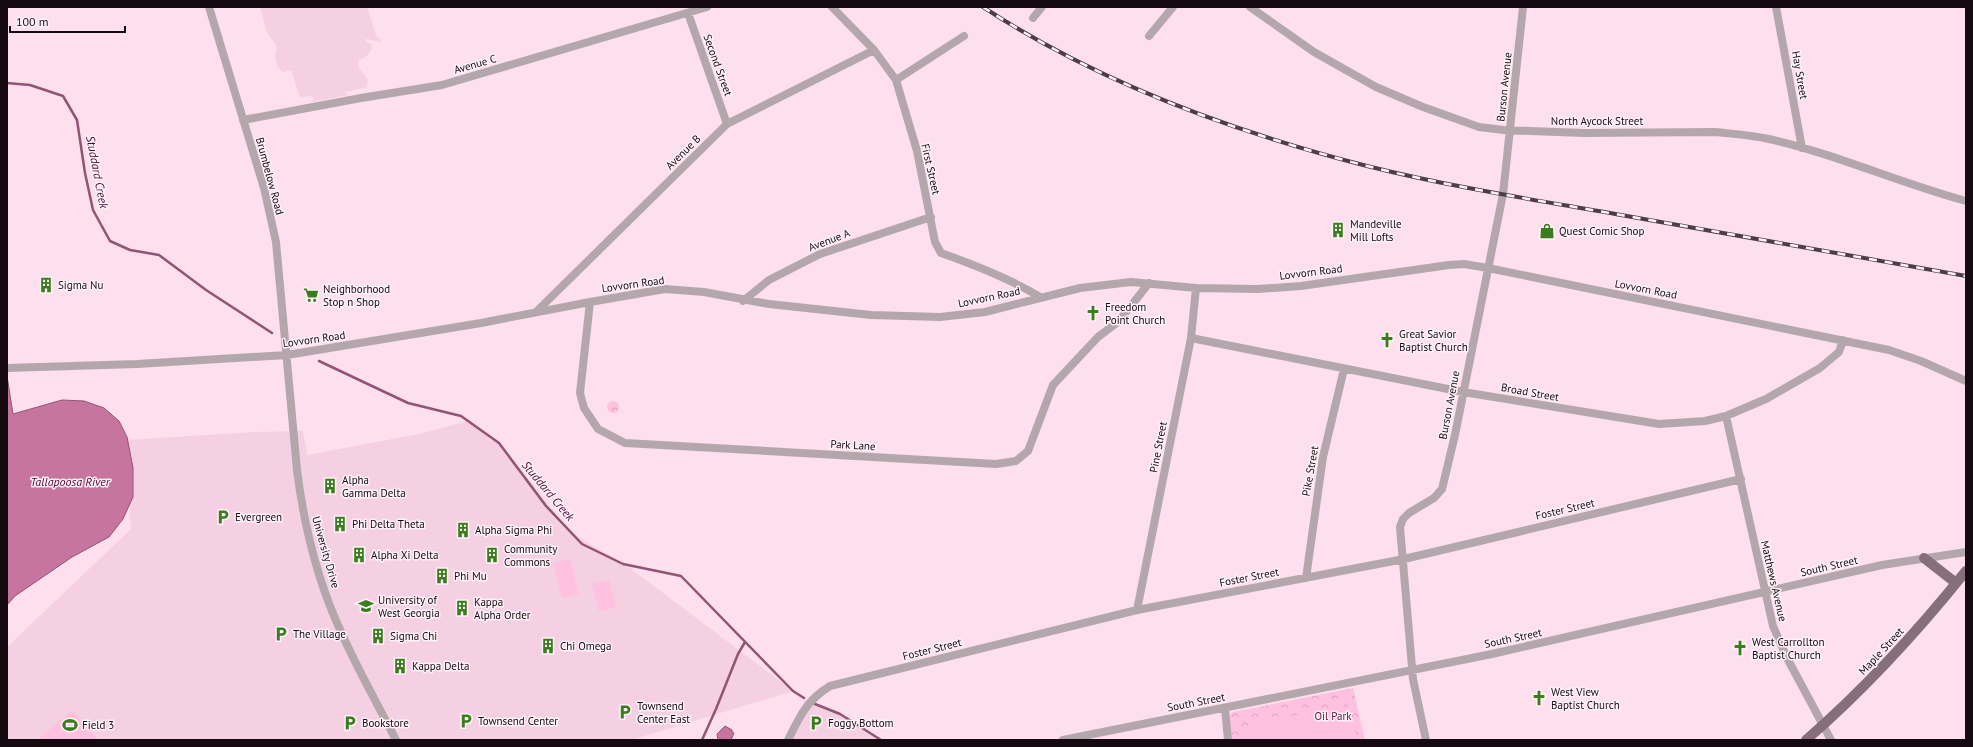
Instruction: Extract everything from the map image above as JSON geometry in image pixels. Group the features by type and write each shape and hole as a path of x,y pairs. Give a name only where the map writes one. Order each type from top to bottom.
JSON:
{"main road":[{"path":"1924,558 1956,583"},
{"name":"Maple Street","path":"1806,740 1859,692 1891,658 1966,571"}],"street":[{"name":"Brumbelow Road","path":"209,7 264,188 276,242 287,355"},
{"name":"Avenue C","path":"243,120 361,98 442,85 707,7"},
{"name":"First Street","path":"832,7 874,50 896,80 917,152 935,242 941,253 1021,285 1040,297"},
{"path":"1033,18 1042,7"},
{"path":"1149,36 1173,7"},
{"name":"North Aycock Street","path":"1250,7 1314,52 1376,87 1423,107 1479,127 1510,131 1584,133 1715,132 1768,139 1802,148 1966,201"},
{"name":"Burson Avenue","path":"1426,740 1412,670 1404,559 1400,527 1403,519 1409,513 1434,498 1442,489 1503,194 1523,7"},
{"name":"Hay Street","path":"1776,7 1802,148"},
{"name":"Second Street","path":"688,13 727,124"},
{"path":"896,80 964,36"},
{"name":"Avenue B","path":"537,311 727,124 874,50"},
{"name":"Avenue A","path":"743,301 769,280 820,254 931,217"},
{"name":"Lovvorn Road","path":"7,368 137,364 287,355 481,323 537,311 665,289 704,292 743,301 871,315 940,317 985,312 1080,288 1131,282 1196,288 1258,289 1301,286 1464,264 1889,350 1921,361 1966,381"},
{"name":"Park Lane","path":"590,302 580,393 584,408 598,429 625,443 996,464 1016,461 1028,451 1053,385 1098,337 1119,321 1149,283"},
{"name":"Pine Street","path":"1137,610 1191,338 1196,288"},
{"name":"Broad Street","path":"1191,338 1463,392 1659,424 1705,421 1726,416 1766,399 1820,368 1838,352 1843,340"},
{"name":"University Drive","path":"287,355 300,499 312,549 323,587 341,634 396,740"},
{"name":"Pike Street","path":"1306,578 1323,457 1344,369"},
{"name":"Matthews Avenue","path":"1726,416 1765,592 1779,641 1822,726 1831,740"},
{"name":"Foster Street","path":"788,740 804,708 816,694 830,686 1137,610 1404,559 1741,479"},
{"name":"South Street","path":"1063,740 1492,654 1882,565 1966,552"},
{"path":"1224,708 1228,740"}],"shaded area":[{"path":"260,7 367,7 376,35 382,42 365,39 365,41 371,44 372,48 368,55 358,61 359,68 368,80 367,87 345,92 348,95 311,102 314,98 311,96 300,97 291,70 283,72 278,67 275,56 277,46 267,33"},
{"name":"University of West Georgia","path":"468,421 499,443 571,533 626,565 793,691 631,740 7,740 7,647 131,529 125,440 254,432 303,431 307,455 419,434"},
{"path":"805,700 830,710 879,740 784,740"}],"green space":[{"path":"615,401 618,402 618,412 611,413 608,412 607,405 608,402"},
{"path":"570,559 579,594 562,598 553,563"},
{"path":"609,580 616,607 599,611 592,584"},
{"name":"Oil Park","path":"1353,688 1365,740 1231,740 1230,714 1233,712"},
{"path":"1343,705 1350,708 1357,740 1249,740 1246,726"},
{"name":"Field 3","path":"72,710 98,740 37,740"}],"water":[{"name":"Tallapoosa River","path":"7,376 13,414 62,400 84,401 104,408 119,421 127,437 133,468 133,497 123,519 109,537 72,557 15,596 7,605"},
{"path":"725,726 734,733 731,740 718,740 717,734"}],"waterway":[{"name":"Studdard Creek","path":"7,83 30,85 63,96 77,120 85,173 93,210 110,241 130,250 159,255 206,290 272,333"},
{"name":"Studdard Creek","path":"319,361 408,403 461,416 499,443 546,506 582,544 623,564 681,576 793,691 804,698"},
{"path":"702,740 738,654 745,642"},
{"name":"Studdard Creek","path":"815,704 840,714 881,740"}],"railway":[{"path":"983,7 1027,34 1120,82 1218,121 1317,153 1399,174 1462,187 1966,276"}],"place":[{"name":"Mandeville Mill Lofts","path":"1338,230"},
{"name":"Quest Comic Shop","path":"1547,231"},
{"name":"Sigma Nu","path":"46,285"},
{"name":"Neighborhood Stop n Shop","path":"311,295"},
{"name":"Freedom Point Church","path":"1093,313"},
{"name":"Great Savior Baptist Church","path":"1387,340"},
{"name":"Alpha Gamma Delta","path":"330,486"},
{"name":"Evergreen","path":"223,517"},
{"name":"Phi Delta Theta","path":"340,524"},
{"name":"Alpha Sigma Phi","path":"463,530"},
{"name":"Alpha Xi Delta","path":"359,555"},
{"name":"Community Commons","path":"492,555"},
{"name":"Phi Mu","path":"442,576"},
{"name":"University of West Georgia","path":"366,606"},
{"name":"Kappa Alpha Order","path":"462,608"},
{"name":"The Village","path":"281,634"},
{"name":"Sigma Chi","path":"378,636"},
{"name":"Chi Omega","path":"548,646"},
{"name":"West Carrollton Baptist Church","path":"1740,648"},
{"name":"Kappa Delta","path":"400,666"},
{"name":"West View Baptist Church","path":"1539,698"},
{"name":"Townsend Center East","path":"625,712"},
{"name":"Townsend Center","path":"466,721"},
{"name":"Bookstore","path":"350,723"},
{"name":"Foggy Bottom","path":"816,723"},
{"name":"Field 3","path":"70,725"}]}
